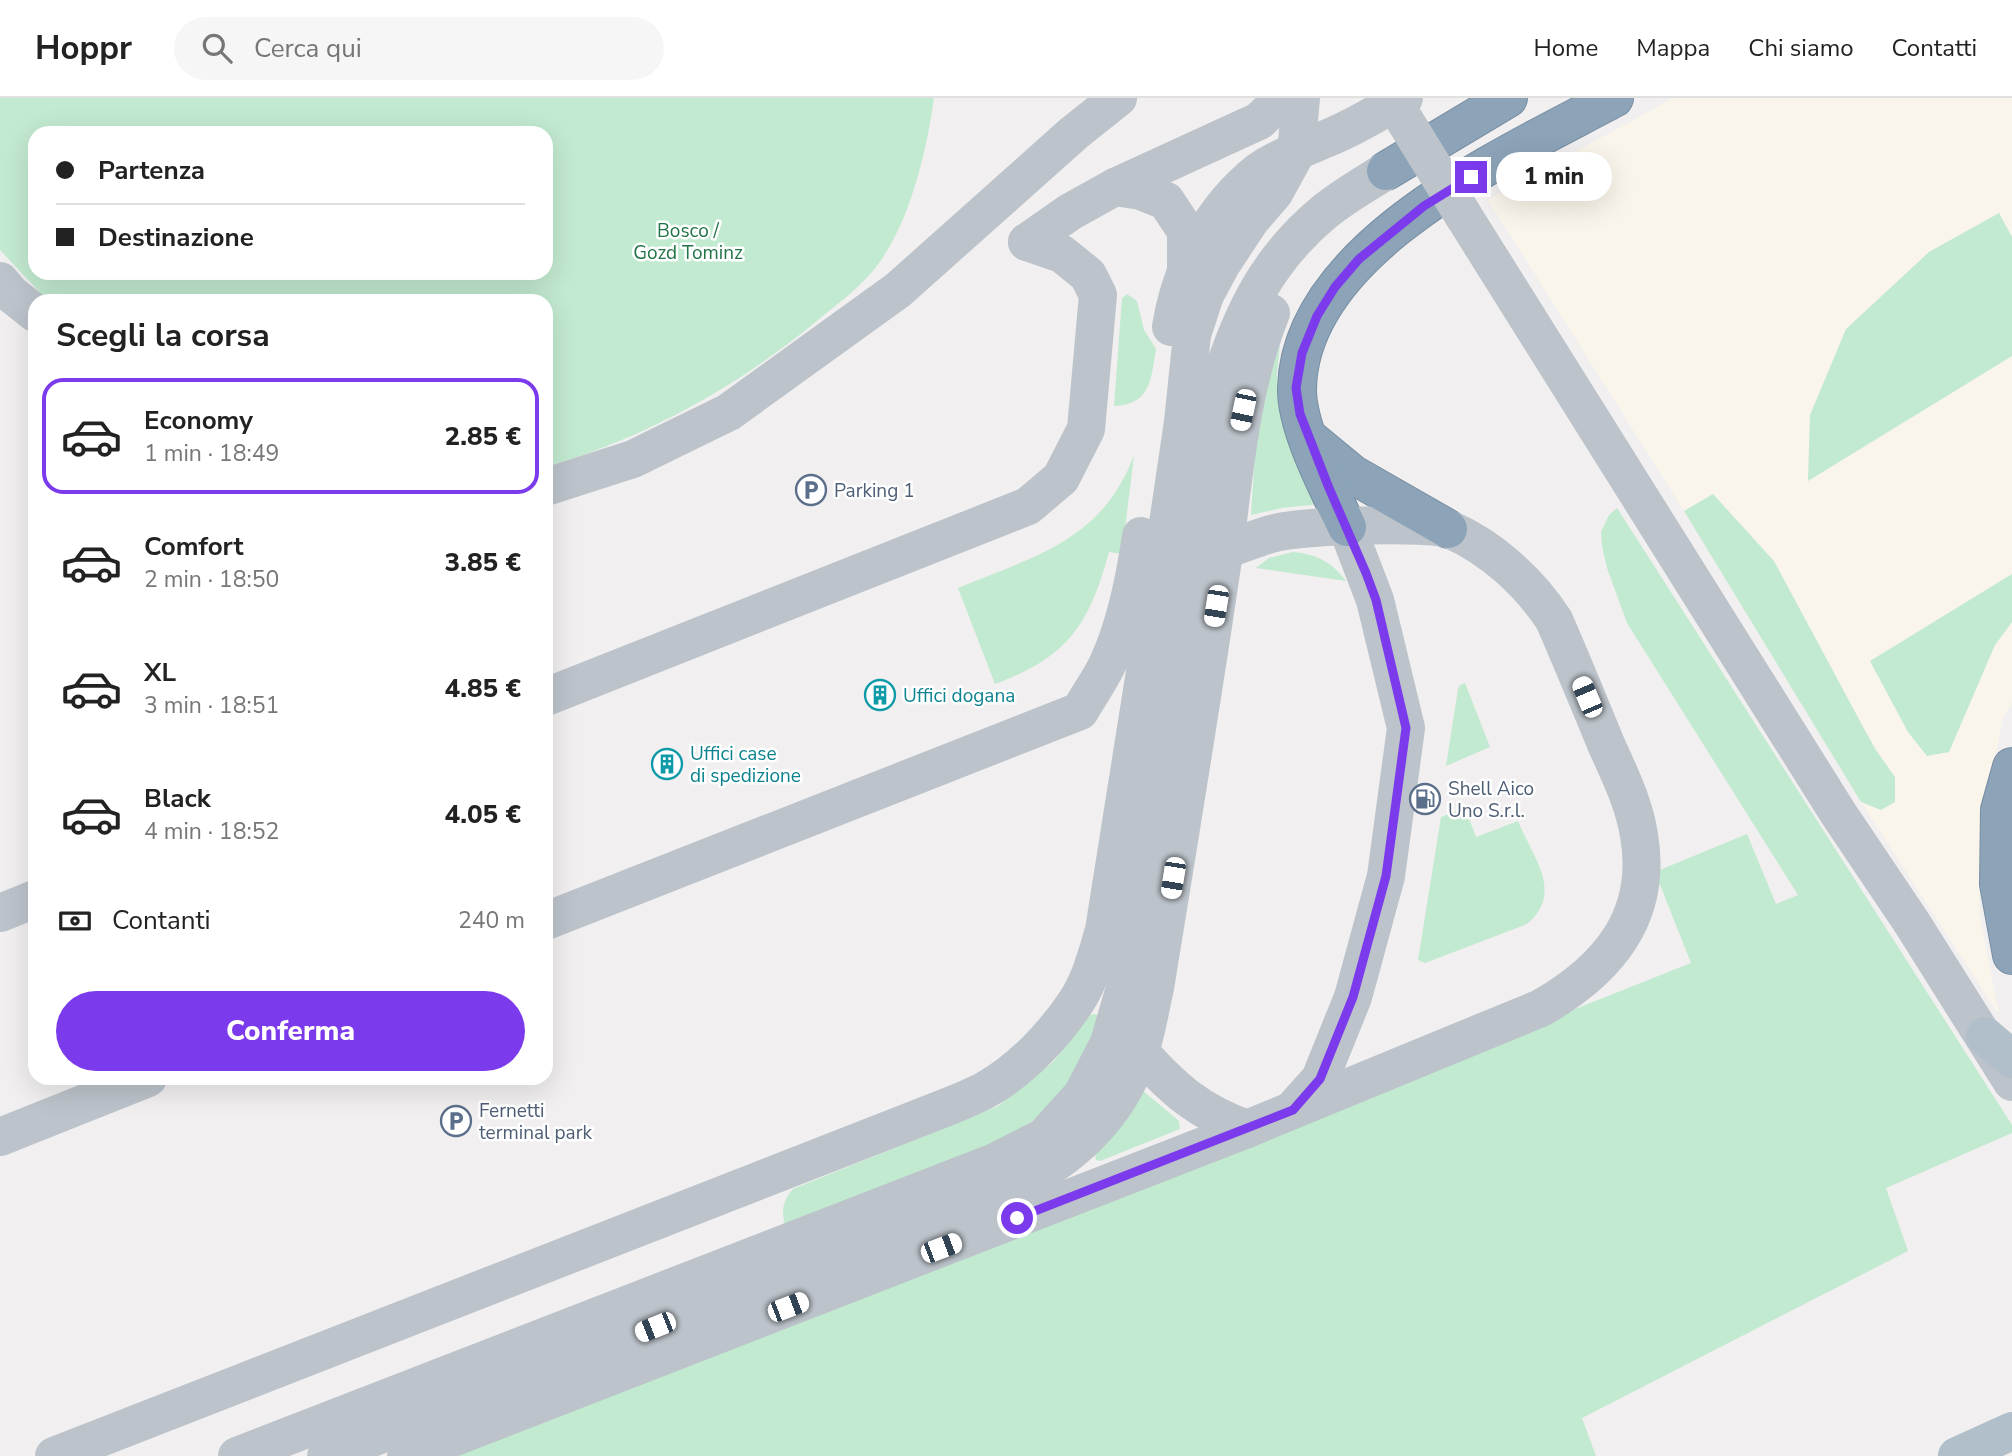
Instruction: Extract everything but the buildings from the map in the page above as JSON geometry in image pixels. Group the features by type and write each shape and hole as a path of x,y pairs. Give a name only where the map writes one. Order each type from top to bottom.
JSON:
{"highway":[{"path":"1386,171 1508,98"},
{"path":"1347,527 1308,438 1300,414 1296,388 1302,353 1317,316 1335,287 1359,259 1424,206 1482,170 1614,98"},
{"path":"1308,438 1352,474 1448,529"},
{"path":"2012,767 2000,810 1999,884 2012,955"}],"main road":[{"path":"1958,1456 2012,1432"}],"street":[{"path":"553,485 633,458 729,412 898,290 1074,133 1118,98"},
{"path":"553,694 1028,506 1061,478 1086,429 1098,295 1088,275 1062,254 1027,242 1070,212 1115,187 1259,121 1283,98"},
{"path":"54,1456 942,1109 988,1089 1023,1064 1049,1036 1077,1000 1094,964 1104,930 1161,571 1183,422 1192,335 1205,295 1220,265 1274,193 1296,153 1301,98"},
{"path":"1391,98 1838,813 1998,1047 2012,1082"},
{"path":"553,918 1080,711 1108,664 1125,613 1136,567 1173,317 1186,270 1200,243 1229,200 1261,169 1342,132 1404,98"},
{"path":"326,1456 1037,1176 1086,1139 1128,1080 1140,1052 1156,988 1224,550 1239,430 1259,343 1273,308 1315,245 1386,171"},
{"path":"237,1456 995,1162 1044,1137 1082,1095 1110,1042 1126,984 1220,381 1235,334 1251,300 1298,236 1325,211 1386,171"},
{"path":"1115,187 1141,191 1166,201 1186,231 1186,270"},
{"path":"0,281 28,307"},
{"path":"406,1456 1247,1129 1541,1008 1572,990 1598,965 1621,938 1637,906 1642,869 1639,834 1630,799 1554,620 1539,597 1506,566 1448,529 1310,527 1275,533 1224,550"},
{"path":"1293,1110 1320,1079 1353,997 1386,876 1406,728 1376,600 1347,527"},
{"path":"0,913 28,902"},
{"path":"1140,1052 1167,1083 1195,1105 1247,1129"},
{"path":"0,1137 130,1085"}],"shaded area":[{"path":"1673,98 2012,98 2012,237 1999,214 1929,252 1810,415 1808,480 2012,356 2012,702 2003,718 1981,825 1979,911 1999,1015 1861,802 1880,810 1895,778 1713,494 1684,511 1488,200"}],"green space":[{"name":"Bosco / Gozd Tominz","path":"0,98 934,98 921,166 906,212 885,254 858,286 782,348 719,390 618,442 553,465 553,294 41,294 28,280 553,280 553,126 28,126 28,280 0,250"},
{"path":"1999,213 2012,237 2012,356 1808,481 1810,415 1846,329 1929,252"},
{"path":"1127,294 1137,301 1144,330 1156,349 1150,380 1142,395 1135,401 1114,406 1122,298"},
{"path":"1280,344 1277,374 1281,414 1321,504 1282,508 1251,515 1258,408"},
{"path":"1134,455 1122,554 1109,552 1093,600 1083,619 1058,650 1020,674 995,684 958,588 1039,555 1085,526 1104,508 1120,484"},
{"path":"1713,494 1774,561 1875,749 1895,777 1895,802 1881,810 1861,802 1684,511"},
{"path":"1617,508 2012,1125 2012,1133 1886,1188 1908,1251 1582,1418 1596,1456 451,1456 1691,963 1655,872 1747,834 1776,904 1798,895 1627,623 1602,546 1601,532 1609,515"},
{"path":"1293,552 1323,560 1346,581 1256,568 1269,558"},
{"path":"2012,574 2012,622 1995,645 1949,752 1927,756 1908,732 1870,661"},
{"path":"1465,683 1490,747 1446,766 1458,689"},
{"path":"1465,808 1476,837 1518,821 1542,874 1544,899 1538,912 1527,924 1425,963 1418,960 1441,817"},
{"path":"1090,1015 1099,1015 1081,1070 1037,1118 1006,1138 785,1225 784,1205 793,1189 998,1106 1053,1062"},
{"path":"1142,1090 1179,1121 1180,1129 1100,1161 1096,1160 1095,1153"}],"place":[{"name":"Parking 1","path":"811,490"},
{"name":"Uffici dogana","path":"880,695"},
{"name":"Uffici case di spedizione","path":"667,764"},
{"name":"Shell Aico Uno S.r.l.","path":"1425,799"},
{"name":"Fernetti terminal park","path":"456,1121"}],"route":[{"path":"1017,1218 1293,1110 1320,1079 1353,997 1386,876 1406,728 1376,600 1300,414 1296,388 1299,370 1302,353 1317,316 1335,287 1359,259 1424,206 1471,177"}]}
